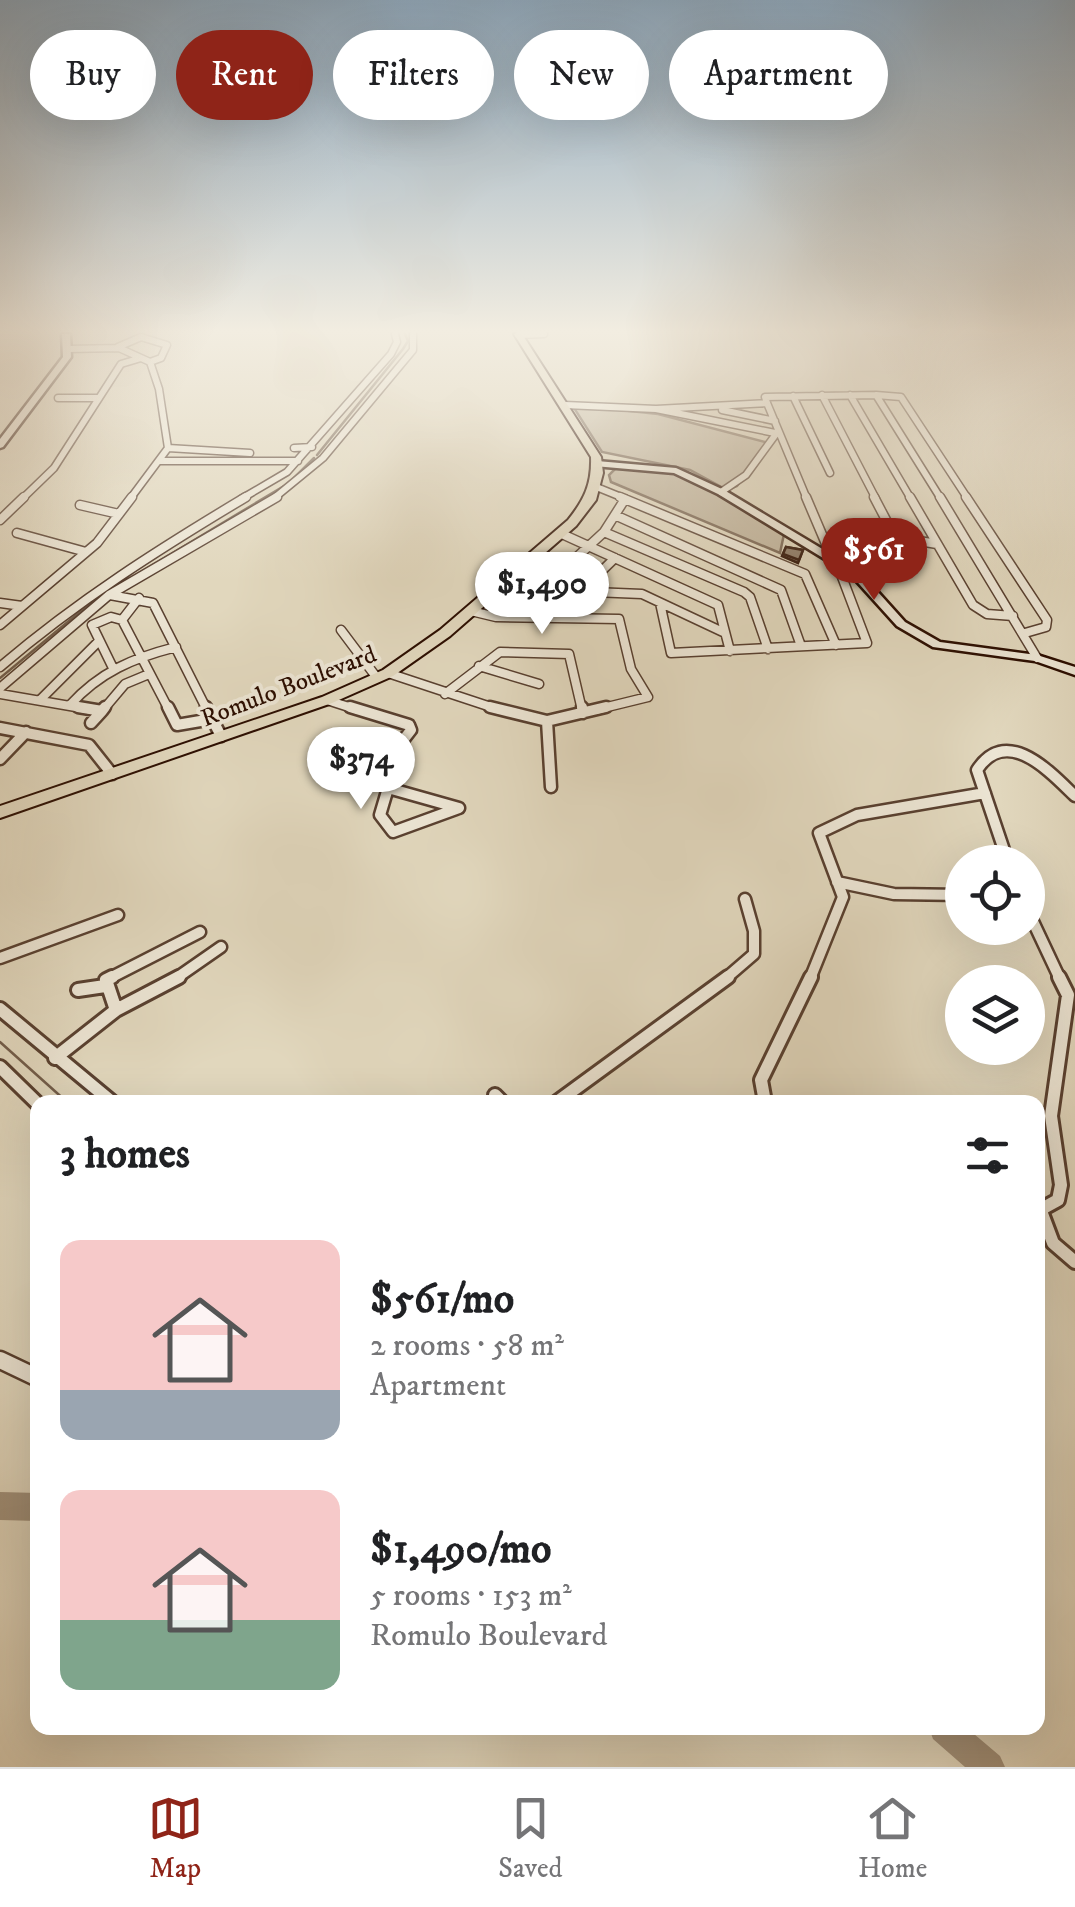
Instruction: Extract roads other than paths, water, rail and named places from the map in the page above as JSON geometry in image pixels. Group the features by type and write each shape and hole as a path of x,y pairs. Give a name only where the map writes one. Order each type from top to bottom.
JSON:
{"highway":[{"path":"572,416 591,446 597,464"},
{"name":"Romulo Boulevard","path":"0,812 327,700 382,675 471,611 562,534 589,502 597,464"}],"street":[{"path":"0,445 22,416"},
{"path":"0,520 54,468 87,416"},
{"path":"0,625 86,552 119,514 168,448 163,416"},
{"path":"0,667 60,616 138,561 299,462 339,416"},
{"path":"0,691 109,594 277,497 323,458 358,416"},
{"path":"692,416 778,434"},
{"path":"752,416 774,421"},
{"path":"660,603 671,653 768,650 868,640 772,416"},
{"path":"803,416 830,474"},
{"path":"833,416 895,537 938,544"},
{"path":"862,416 976,609 1013,616"},
{"path":"889,416 1025,633 1036,658"},
{"path":"913,416 1047,620 1046,627 1025,633"},
{"path":"721,492 738,485 750,474 778,434"},
{"path":"168,448 250,452"},
{"path":"294,448 323,458"},
{"path":"159,461 299,462"},
{"path":"597,464 676,471 721,492 862,578 901,624 937,645 1036,658 1075,671"},
{"path":"897,476 955,481"},
{"path":"594,486 805,574 836,644"},
{"path":"540,591 604,532 625,499"},
{"path":"80,506 119,514"},
{"path":"617,516 780,590 801,646"},
{"path":"604,532 744,592 750,597 768,650"},
{"path":"16,533 86,552"},
{"path":"562,534 710,600 718,606 730,651"},
{"path":"581,592 615,558"},
{"path":"498,588 642,594 726,633"},
{"path":"109,594 153,603 221,736"},
{"path":"122,620 140,598"},
{"path":"0,604 22,606"},
{"path":"341,630 382,675 547,722 648,697 631,669 619,619 496,617 471,611"},
{"path":"112,666 92,624 111,618 122,620"},
{"path":"122,620 177,725 212,718"},
{"path":"40,700 100,642"},
{"path":"70,705 98,674 112,666 176,647"},
{"path":"445,694 500,652 570,654 583,713"},
{"path":"479,666 539,684"},
{"path":"91,723 125,684 149,674"},
{"path":"125,684 157,689"},
{"path":"0,691 102,710"},
{"path":"327,700 411,728 380,770 388,788 380,815 392,832 459,808 388,788"},
{"path":"547,722 550,787"},
{"path":"0,728 89,744 112,774"},
{"path":"0,759 26,732"},
{"path":"1002,845 978,770 981,762 992,754 1024,753 1040,761 1075,796"},
{"path":"763,1095 760,1080 799,1006 843,896 819,833 857,815 985,793"},
{"path":"837,882 894,894 945,895"},
{"path":"567,1095 750,962 757,952 745,899"},
{"path":"0,958 118,916"},
{"path":"116,1010 106,980 200,932"},
{"path":"1044,945 1068,995 1050,1116 1061,1184 1058,1200 1045,1208"},
{"path":"55,1058 116,1010 174,980 221,947"},
{"path":"78,990 105,986"},
{"path":"0,1009 103,1095"},
{"path":"0,1067 30,1096"},
{"path":"1045,1223 1058,1250 1075,1262"},
{"path":"0,1360 30,1374"}],"waterway":[{"path":"317,455 348,416"},
{"path":"294,478 314,458"},
{"path":"0,678 93,601 284,486"},
{"path":"0,1042 59,1095"},
{"path":"0,1506 30,1507"},
{"path":"952,1735 989,1767"}]}
